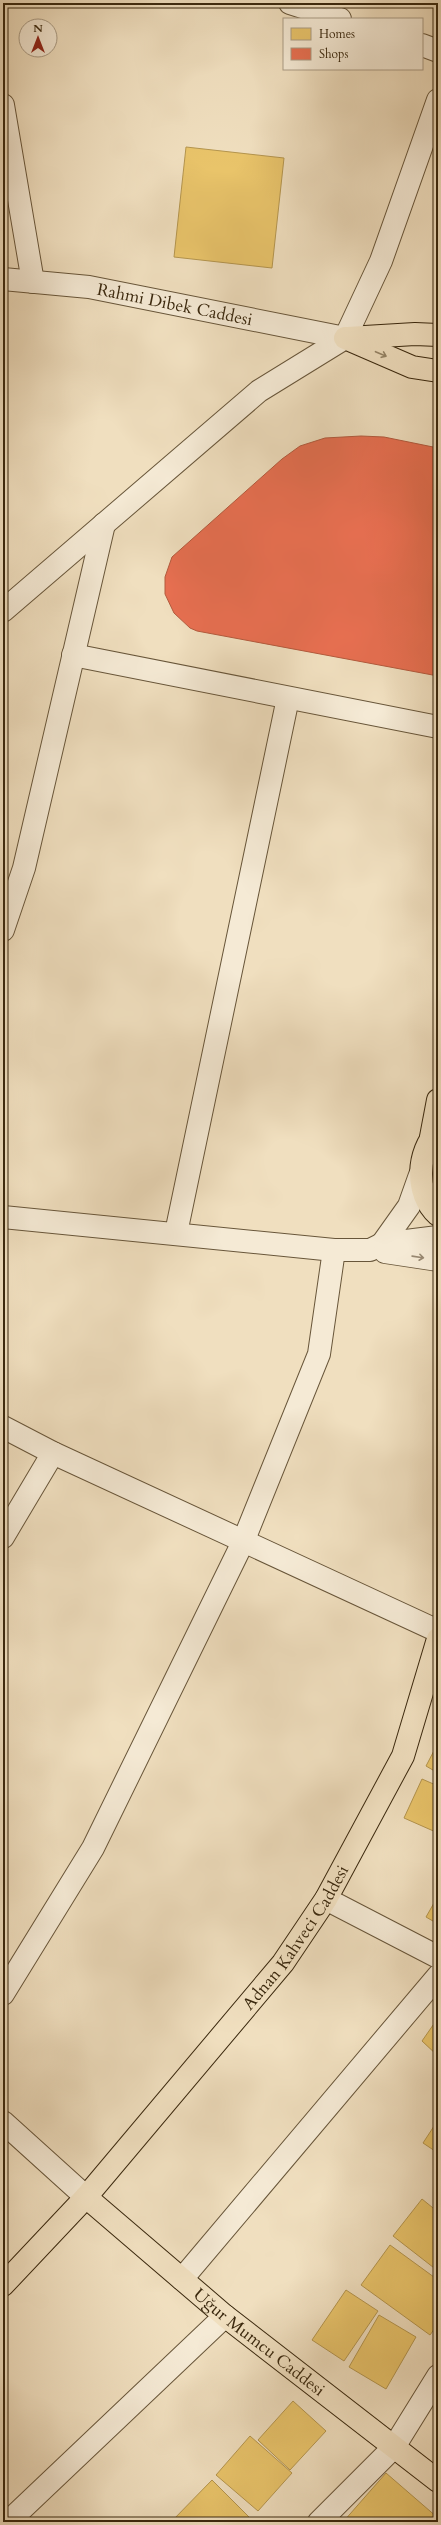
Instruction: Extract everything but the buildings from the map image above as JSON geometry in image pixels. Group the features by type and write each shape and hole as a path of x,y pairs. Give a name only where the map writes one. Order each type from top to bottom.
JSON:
{"main road":[{"name":"Rahmi Dibek Caddesi","path":"345,338 415,334 438,335"},
{"name":"Rahmi Dibek Caddesi","path":"345,338 412,367 438,371"},
{"path":"438,1100 435,1133 423,1155 420,1175 424,1194 438,1214"},
{"name":"Adnan Kahveci Caddesi","path":"3,2285 86,2197 283,1963 326,1899 403,1756 438,1639"},
{"name":"Uğur Mumcu Caddesi","path":"86,2197 225,2316 438,2480"}],"street":[{"path":"290,3 337,18"},
{"path":"423,45 438,50"},
{"path":"3,611 259,391 345,338 381,261 438,100"},
{"path":"3,105 33,282"},
{"name":"Rahmi Dibek Caddesi","path":"3,279 89,287 345,338"},
{"path":"3,930 24,868 104,524"},
{"path":"73,656 438,727"},
{"path":"176,1234 288,698"},
{"path":"376,1247 410,1206 420,1175"},
{"path":"3,1217 334,1250 376,1247 438,1237"},
{"path":"376,1247 438,1260"},
{"path":"3,1994 93,1848 243,1542 319,1354 334,1250"},
{"path":"3,1427 53,1453 438,1632"},
{"path":"3,1537 53,1453"},
{"path":"326,1899 438,1957"},
{"path":"182,2279 438,1976"},
{"path":"3,2122 86,2197"},
{"path":"8,2522 225,2316"},
{"path":"319,2522 394,2447 438,2376"}]}
